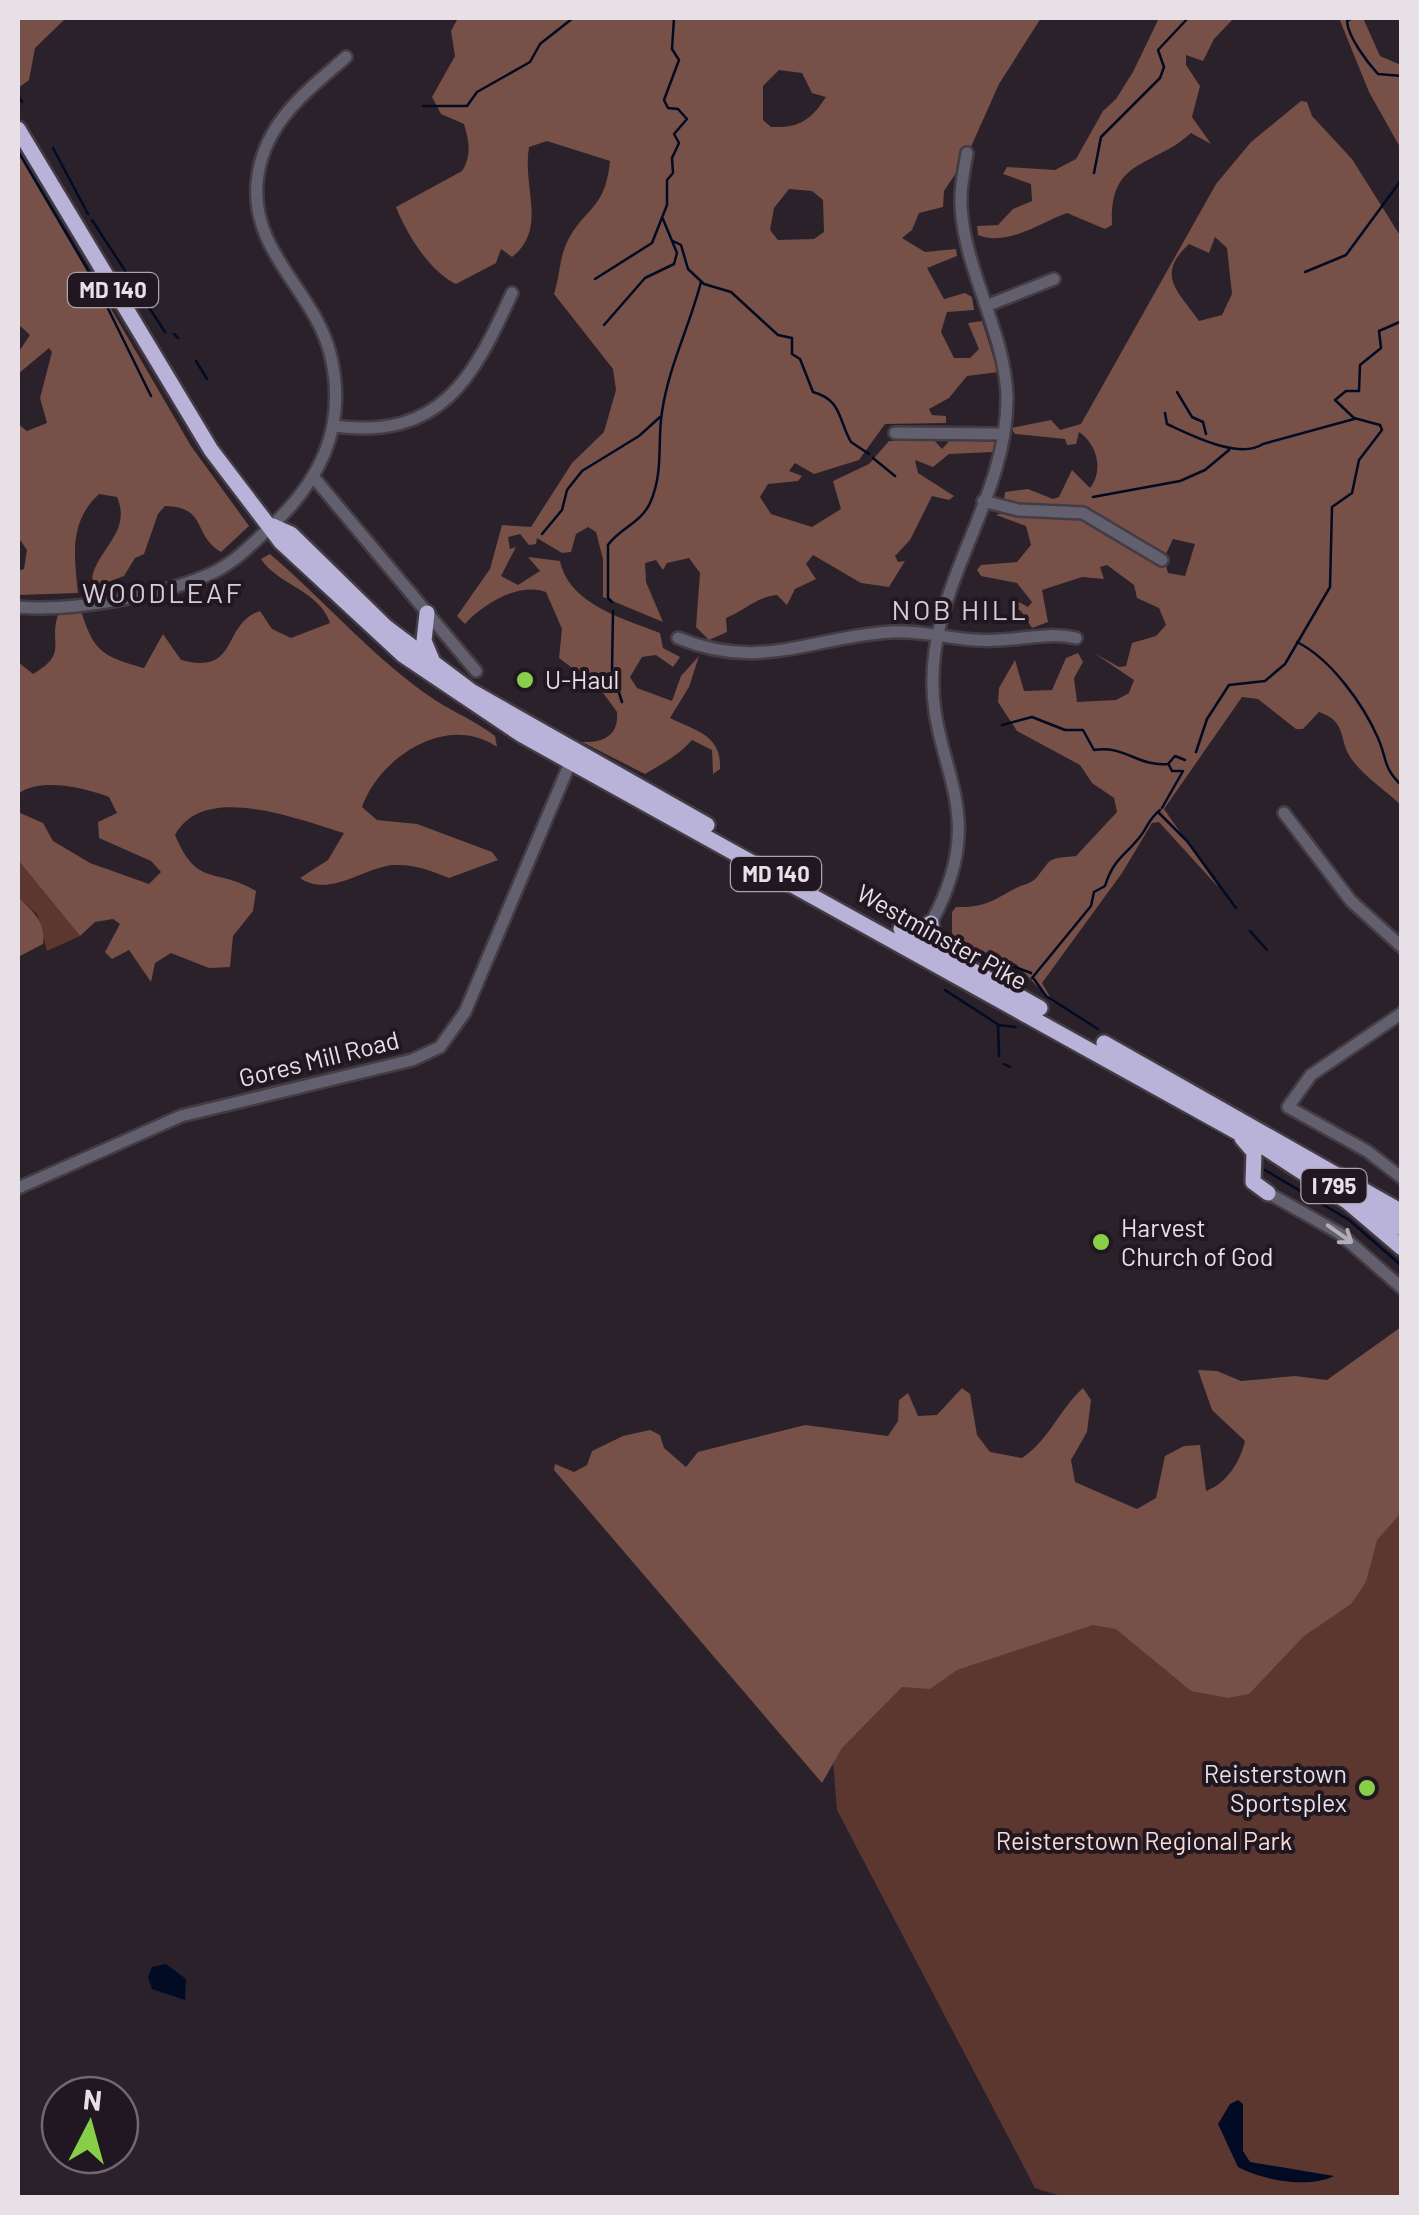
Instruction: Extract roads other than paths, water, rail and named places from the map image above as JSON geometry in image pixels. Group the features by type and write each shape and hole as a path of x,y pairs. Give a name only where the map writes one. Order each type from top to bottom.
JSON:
{"highway":[{"name":"Westminster Pike","path":"18,128 196,427 273,526 281,542 403,654 495,719 943,954 1402,1212"},
{"name":"Westminster Pike","path":"273,526 291,534 358,601 433,663 573,757 1232,1128 1348,1202 1402,1248"},
{"path":"427,613 424,640 433,663"},
{"path":"897,929 916,931 931,924 932,938 943,954"},
{"path":"1232,1128 1254,1152 1252,1178 1268,1193"},
{"name":"I 795","path":"1264,1147 1402,1228"}],"street":[{"path":"18,607 66,607 193,580 224,567 273,526 315,480 334,426 336,392 329,349 268,244 256,196 261,157 279,120 346,58"},
{"path":"931,924 954,872 961,832 958,796 935,705 938,636 1004,434 1006,382 962,219 960,190 967,153"},
{"path":"986,306 1054,279"},
{"path":"334,426 390,427 439,406 472,375 512,293"},
{"path":"894,433 1004,434"},
{"path":"315,480 476,671"},
{"path":"984,501 1018,510 1083,513 1162,560"},
{"path":"678,638 711,650 747,656 780,654 886,632 999,640 1056,634 1076,638"},
{"name":"Gores Mill Road","path":"18,1188 169,1120 412,1060 440,1047 465,1012 573,757"},
{"path":"1284,814 1342,890 1402,947"},
{"path":"1402,1012 1311,1075 1288,1107 1367,1151 1402,1178"},
{"path":"1268,1193 1340,1233 1402,1288"}],"water":[{"path":"166,1964 186,1979 185,2000 152,1989 148,1977 152,1967"},
{"path":"1238,2100 1243,2104 1243,2151 1250,2162 1334,2176 1312,2182 1286,2181 1238,2167 1218,2124 1230,2104"}],"waterway":[{"path":"423,106 467,106 477,92 530,62 540,44 573,18"},
{"path":"595,279 652,243 667,205 667,180 673,173 672,158 679,143 674,134 687,119 678,109 668,108 664,100 679,60 672,49 674,18"},
{"path":"1094,173 1101,137 1160,78 1164,67 1158,50 1188,18"},
{"path":"1353,18 1347,21 1351,34 1378,74 1402,76"},
{"path":"18,95 22,102"},
{"path":"53,148 88,214"},
{"path":"18,151 96,284 151,396"},
{"path":"1305,272 1346,255 1402,179"},
{"path":"604,325 645,278 674,264 677,253 663,219"},
{"path":"92,220 165,332"},
{"path":"673,241 681,245 688,269 704,284 731,292 778,335 792,338 792,354 800,359 813,392 834,405 851,442 869,454"},
{"path":"612,602 608,598 608,545 650,503 659,469 665,395 701,282"},
{"path":"1196,752 1207,719 1229,685 1265,681 1285,664 1330,587 1332,507 1352,493 1359,460 1382,430 1380,425 1354,418 1335,400 1346,391 1359,391 1360,365 1381,348 1379,331 1402,321"},
{"path":"174,334 178,338"},
{"path":"196,361 207,379"},
{"path":"1177,392 1192,417 1203,422 1206,434"},
{"path":"1165,413 1167,424 1215,444 1241,449 1354,419"},
{"path":"542,534 562,510 567,490 582,471 639,436 660,417"},
{"path":"1093,497 1180,481 1205,470 1229,450"},
{"path":"873,458 895,476"},
{"path":"613,611 612,671 622,702"},
{"path":"1297,642 1322,659 1355,697 1378,738 1388,768 1402,786"},
{"path":"1002,725 1032,717 1065,730 1083,730 1094,750 1114,750 1157,764 1168,764 1175,756 1185,760"},
{"path":"1162,808 1183,771 1172,771 1169,765"},
{"path":"1032,978 1091,906 1094,892 1105,886 1117,862 1160,810"},
{"path":"1159,813 1187,841 1236,908"},
{"path":"875,903 914,922"},
{"path":"1250,931 1267,950"},
{"path":"941,939 1031,973"},
{"path":"1014,981 1019,973"},
{"path":"1034,979 1046,996 1098,1029"},
{"path":"945,990 999,1025 1015,1027"},
{"path":"998,1027 999,1056"},
{"path":"1058,1043 1071,1049"},
{"path":"1004,1064 1010,1067"},
{"path":"1113,1072 1168,1104"},
{"path":"1186,1114 1239,1144"},
{"path":"1265,1170 1349,1220 1402,1266"}],"place":[{"name":"U-Haul","path":"525,680"},
{"name":"Harvest Church of God","path":"1101,1242"},
{"name":"Reisterstown Sportsplex","path":"1367,1788"}],"district":[{"name":"WOODLEAF","path":"163,593"},
{"name":"NOB HILL","path":"960,610"}],"park label":[{"name":"Reisterstown Regional Park","path":"1144,1841"}]}
